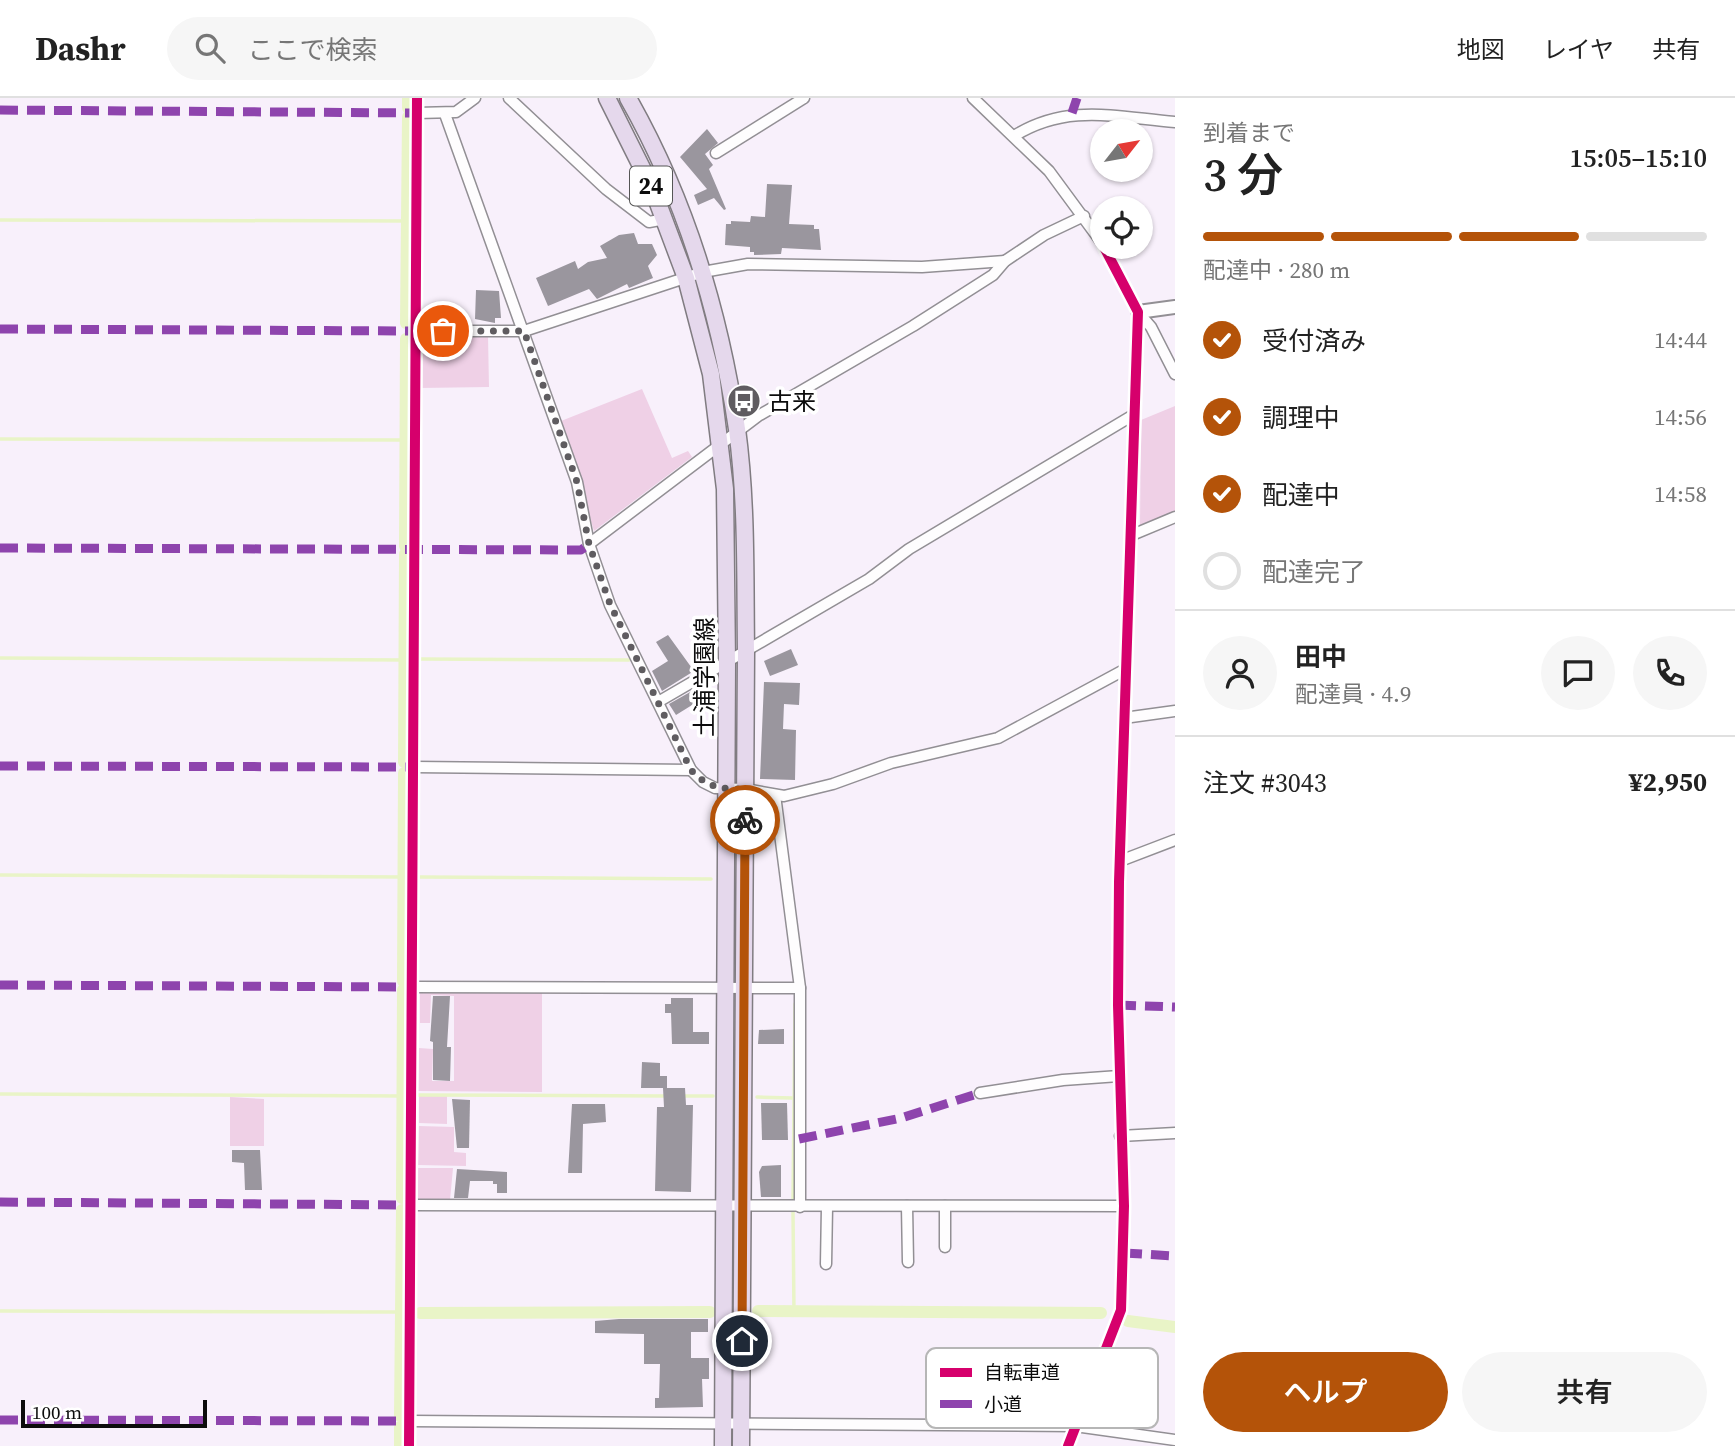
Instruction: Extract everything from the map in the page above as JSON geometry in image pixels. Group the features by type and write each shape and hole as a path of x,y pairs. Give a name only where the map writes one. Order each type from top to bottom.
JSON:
{"main road":[{"name":"土浦学園線","path":"607,98 633,145 665,219 686,278 711,374 720,444 727,531 723,1446"},
{"name":"土浦学園線","path":"628,98 670,183 702,272 721,344 737,431 745,526 741,1446"}],"street":[{"path":"409,1446 417,98"},
{"path":"416,113 456,112 475,98"},
{"path":"509,98 606,190 649,222 665,219"},
{"path":"716,153 804,98"},
{"path":"973,98 1049,171 1090,225"},
{"path":"1014,136 1041,121 1072,113 1175,122"},
{"path":"445,114 577,482 589,544 610,604 691,770 703,782 727,789 745,789 775,795 796,793 891,763 998,738 1125,670"},
{"path":"589,544 737,431 993,275 1005,261 1044,235 1084,216"},
{"path":"1110,259 1138,312 1151,327 1175,374"},
{"path":"416,331 524,331 702,272 748,264 922,267 1005,261"},
{"path":"1138,312 1175,307"},
{"path":"1106,1348 1121,1310 1124,1206 1119,1076 1120,861 1138,312"},
{"path":"658,702 746,652 1135,414"},
{"path":"1132,535 1175,517"},
{"path":"1124,718 1175,711"},
{"path":"414,767 691,770"},
{"path":"775,795 800,988 800,1207"},
{"path":"1120,861 1175,840"},
{"path":"412,987 800,988"},
{"path":"980,1093 1063,1080 1119,1076"},
{"path":"1120,1136 1175,1133"},
{"path":"411,1205 1124,1206"},
{"path":"908,1206 908,1262"},
{"path":"945,1206 945,1247"},
{"path":"826,1264 827,1207"},
{"path":"410,1421 926,1425"},
{"path":"1068,1446 1074,1428"},
{"path":"1089,1428 1175,1440"}],"shaded area":[{"path":"488,336 489,387 420,388 422,338"},
{"path":"642,389 672,458 688,451 692,457 594,531 561,421"},
{"path":"1175,406 1175,513 1140,525 1141,420"},
{"path":"420,990 542,991 542,1092 418,1091 419,1048 433,1049 432,1081 454,1081 454,996 431,995 430,1023 420,1023"},
{"path":"419,1096 447,1096 447,1124 419,1123"},
{"path":"230,1097 264,1099 264,1146 230,1146"},
{"path":"419,1126 454,1127 454,1152 466,1153 466,1166 418,1165"},
{"path":"417,1168 453,1168 450,1200 417,1200"}],"building":[{"path":"707,129 718,143 705,154 713,165 709,169 726,209 724,210 714,198 698,205 694,195 707,189 680,157"},
{"path":"767,184 792,185 789,224 814,225 814,229 819,229 821,250 782,248 781,254 754,255 754,252 750,252 750,247 725,245 726,224 731,224 731,221 750,222 751,216 765,217"},
{"path":"634,233 638,244 652,244 657,255 648,266 653,278 629,288 627,284 597,299 589,289 548,306 536,278 575,261 578,269 588,262 607,258 600,246 619,235"},
{"path":"476,290 499,291 501,318 495,318 495,323 475,319"},
{"path":"668,635 694,671 662,691 652,671 668,661 656,642"},
{"path":"791,649 798,665 770,676 764,661"},
{"path":"764,682 800,683 799,705 784,704 783,729 796,730 795,780 760,779"},
{"path":"699,687 705,697 676,715 669,704"},
{"path":"433,996 450,996 447,1047 451,1047 450,1081 433,1080 433,1042 430,1041"},
{"path":"671,998 693,998 693,1032 709,1032 709,1044 672,1044 671,1013 665,1013 665,1004 671,1004"},
{"path":"784,1029 784,1044 758,1044 759,1030"},
{"path":"642,1062 660,1063 660,1076 667,1076 667,1088 685,1088 686,1105 693,1105 691,1192 655,1191 657,1107 664,1107 663,1088 641,1088"},
{"path":"452,1099 470,1100 469,1148 457,1148"},
{"path":"761,1103 787,1103 788,1140 762,1140"},
{"path":"572,1104 605,1104 606,1122 583,1124 582,1173 568,1173"},
{"path":"232,1150 260,1150 262,1190 245,1190 244,1163 232,1162"},
{"path":"781,1165 781,1197 761,1197 759,1172 762,1166"},
{"path":"457,1169 507,1172 507,1193 497,1193 497,1184 493,1184 493,1181 470,1181 468,1198 454,1198"},
{"path":"708,1319 708,1332 691,1332 691,1358 709,1358 709,1379 702,1379 703,1407 655,1408 655,1398 659,1398 660,1364 644,1364 644,1334 595,1333 595,1321"}],"waterway":[{"path":"408,98 408,108"},
{"path":"406,323 408,117"},
{"path":"0,220 407,221"},
{"path":"405,546 406,339"},
{"path":"0,439 405,440"},
{"path":"404,762 405,554"},
{"path":"0,658 405,660"},
{"path":"420,659 629,660"},
{"path":"403,981 404,773"},
{"path":"0,875 404,877"},
{"path":"420,877 711,879"},
{"path":"402,1198 403,990"},
{"path":"793,1203 795,1004"},
{"path":"0,1094 403,1096"},
{"path":"418,1095 668,1096"},
{"path":"682,1096 713,1096"},
{"path":"757,1097 792,1098"},
{"path":"400,1416 402,1210"},
{"path":"793,1212 794,1313"},
{"path":"0,1311 401,1312"},
{"path":"758,1311 1101,1313"},
{"path":"420,1313 710,1312"},
{"path":"1128,1321 1175,1327"},
{"path":"400,1427 400,1446"}],"marked path":[{"path":"1072,113 1077,98"},
{"path":"0,110 417,113"},
{"path":"0,329 416,331"},
{"path":"0,548 581,550 589,544"},
{"path":"0,766 414,767"},
{"path":"0,985 412,987"},
{"path":"1118,1005 1175,1007"},
{"path":"799,1139 901,1118 980,1093"},
{"path":"0,1202 411,1205"},
{"path":"1124,1253 1175,1256"},
{"path":"0,1420 410,1421"}],"cycle path":[{"path":"409,1446 417,98"},
{"path":"1106,1348 1121,1310 1124,1206 1118,1005 1119,882 1138,312 1110,259"},
{"path":"1068,1446 1075,1428"}],"way so far":[{"path":"443,331 524,331 577,482 589,544 610,604 691,770 703,782 715,788 745,789 745,820"}],"place":[{"name":"古来","path":"744,401"}],"route":[{"path":"742,1341 745,820"}]}
